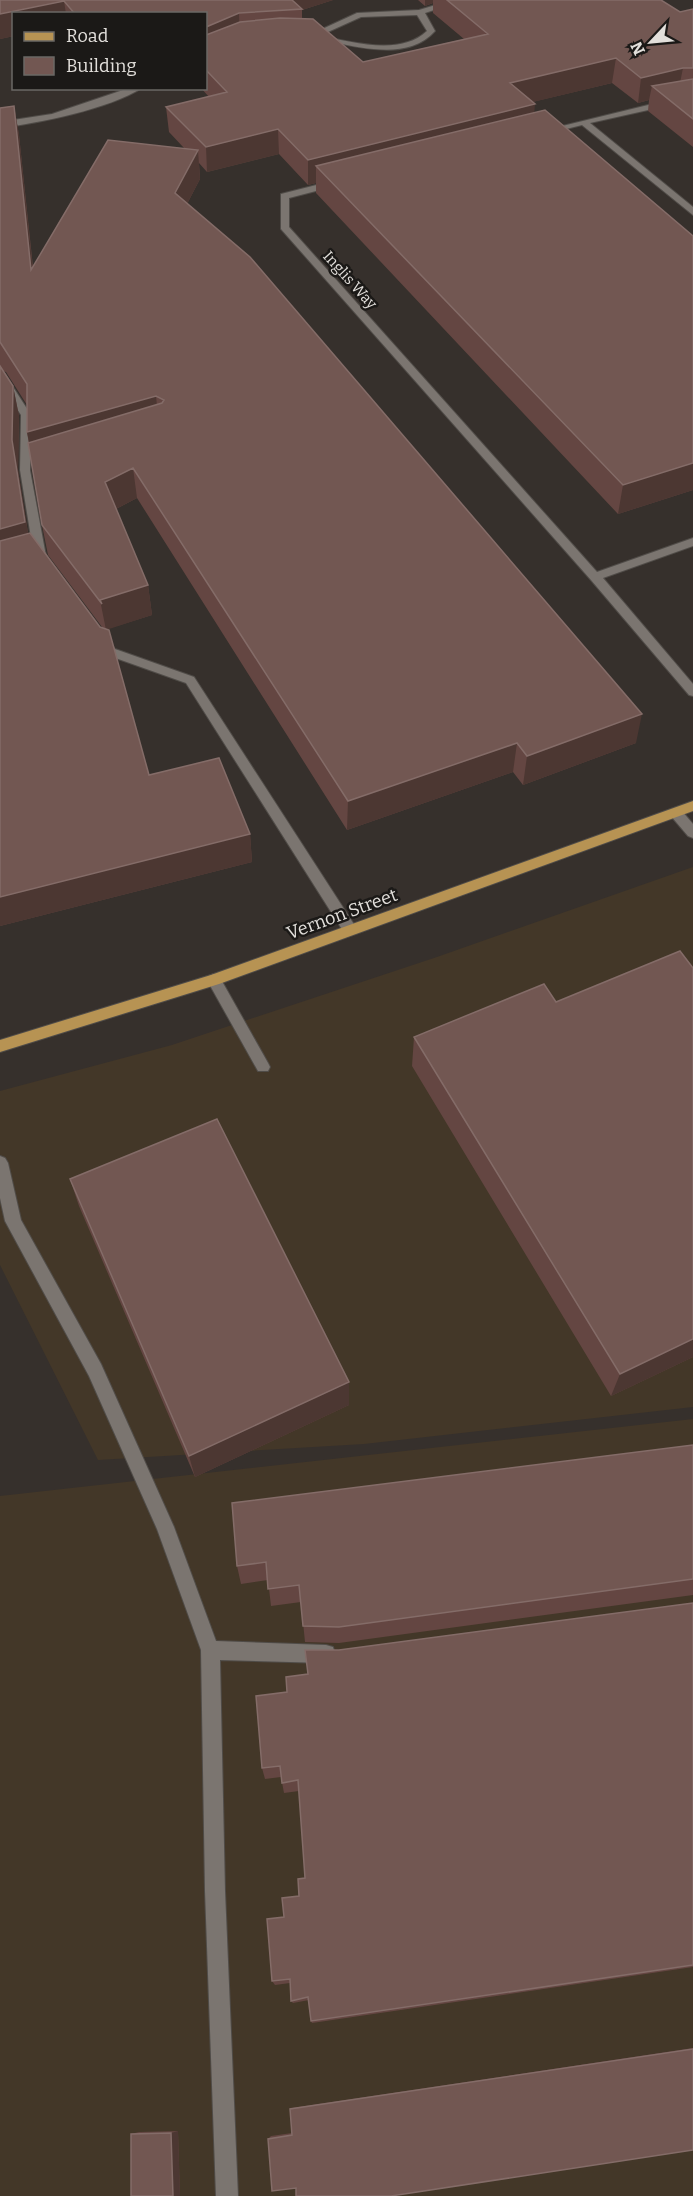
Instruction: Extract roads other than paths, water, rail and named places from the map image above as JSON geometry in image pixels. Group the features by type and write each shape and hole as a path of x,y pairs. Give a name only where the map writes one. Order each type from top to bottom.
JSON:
{"main road":[{"name":"Vernon Street","path":"0,1046 214,980 693,806"}],"street":[{"path":"309,37 360,15 420,12 460,0"},
{"path":"298,37 386,48 412,46 425,40 431,31 420,12"},
{"path":"0,125 19,123 91,106 133,90"},
{"path":"537,134 693,97"},
{"path":"583,122 693,212"},
{"name":"Inglis Way","path":"341,182 284,196 284,228 595,577 693,692"},
{"path":"0,375 26,415 38,560"},
{"path":"595,577 693,542"},
{"path":"92,626 111,652 190,680 350,930"},
{"path":"676,813 693,833"},
{"path":"214,980 263,1067"},
{"path":"0,1163 13,1221 95,1370 165,1527 210,1650 215,1891 227,2196"},
{"path":"210,1650 247,1653 339,1654"}]}
